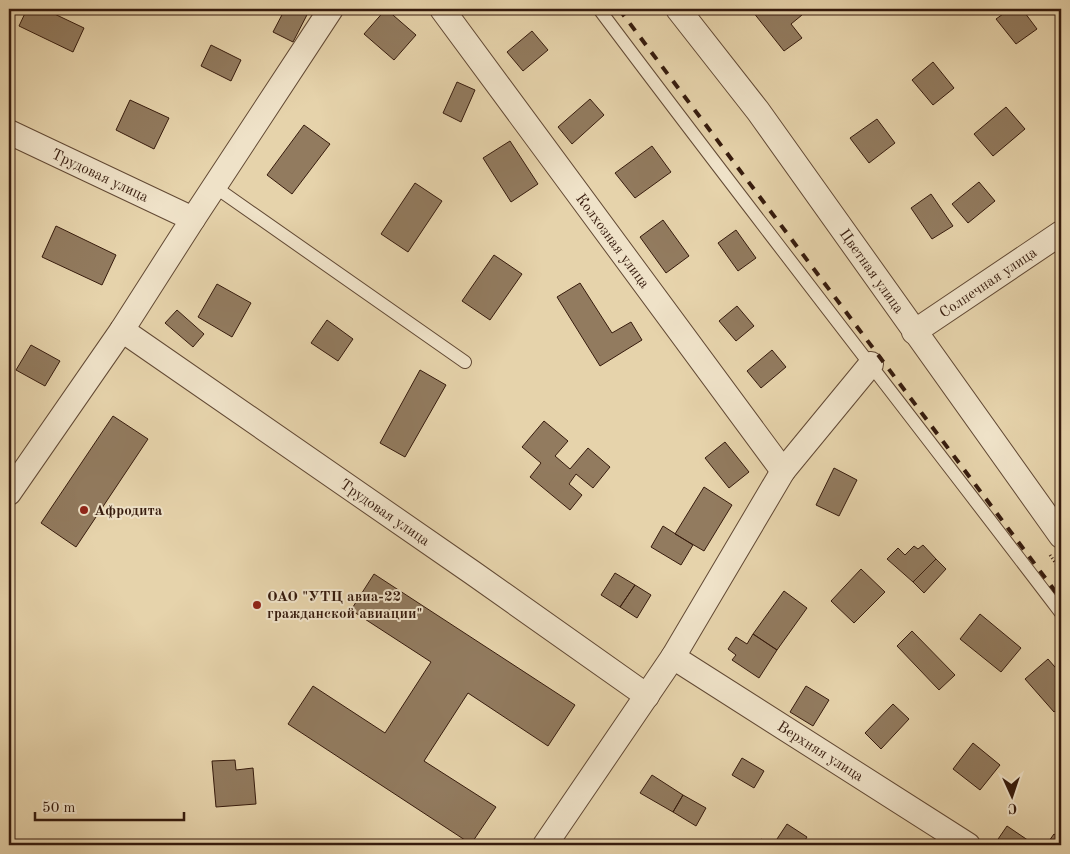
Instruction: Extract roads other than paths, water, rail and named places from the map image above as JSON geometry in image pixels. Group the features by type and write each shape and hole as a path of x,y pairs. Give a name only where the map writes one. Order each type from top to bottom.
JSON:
{"street":[{"path":"9,492 122,330 331,9"},
{"name":"Колхозная улица","path":"442,9 783,471"},
{"name":"Цветная улица","path":"678,9 758,111 1061,536"},
{"name":"Трудовая улица","path":"9,132 193,219"},
{"name":"Солнечная улица","path":"914,332 1061,234"},
{"name":"Трудовая улица","path":"122,330 647,696"},
{"path":"545,845 673,657 783,471 871,364"},
{"name":"Верхняя улица","path":"673,657 968,845"}],"lane":[{"path":"599,9 1061,613"},
{"path":"215,187 465,362"}],"railway":[{"path":"619,9 1061,599"}],"place":[{"name":"Афродита","path":"84,510"},
{"name":"ОАО \"УТЦ авиа-22 гражданской авиации\"","path":"257,605"}]}
